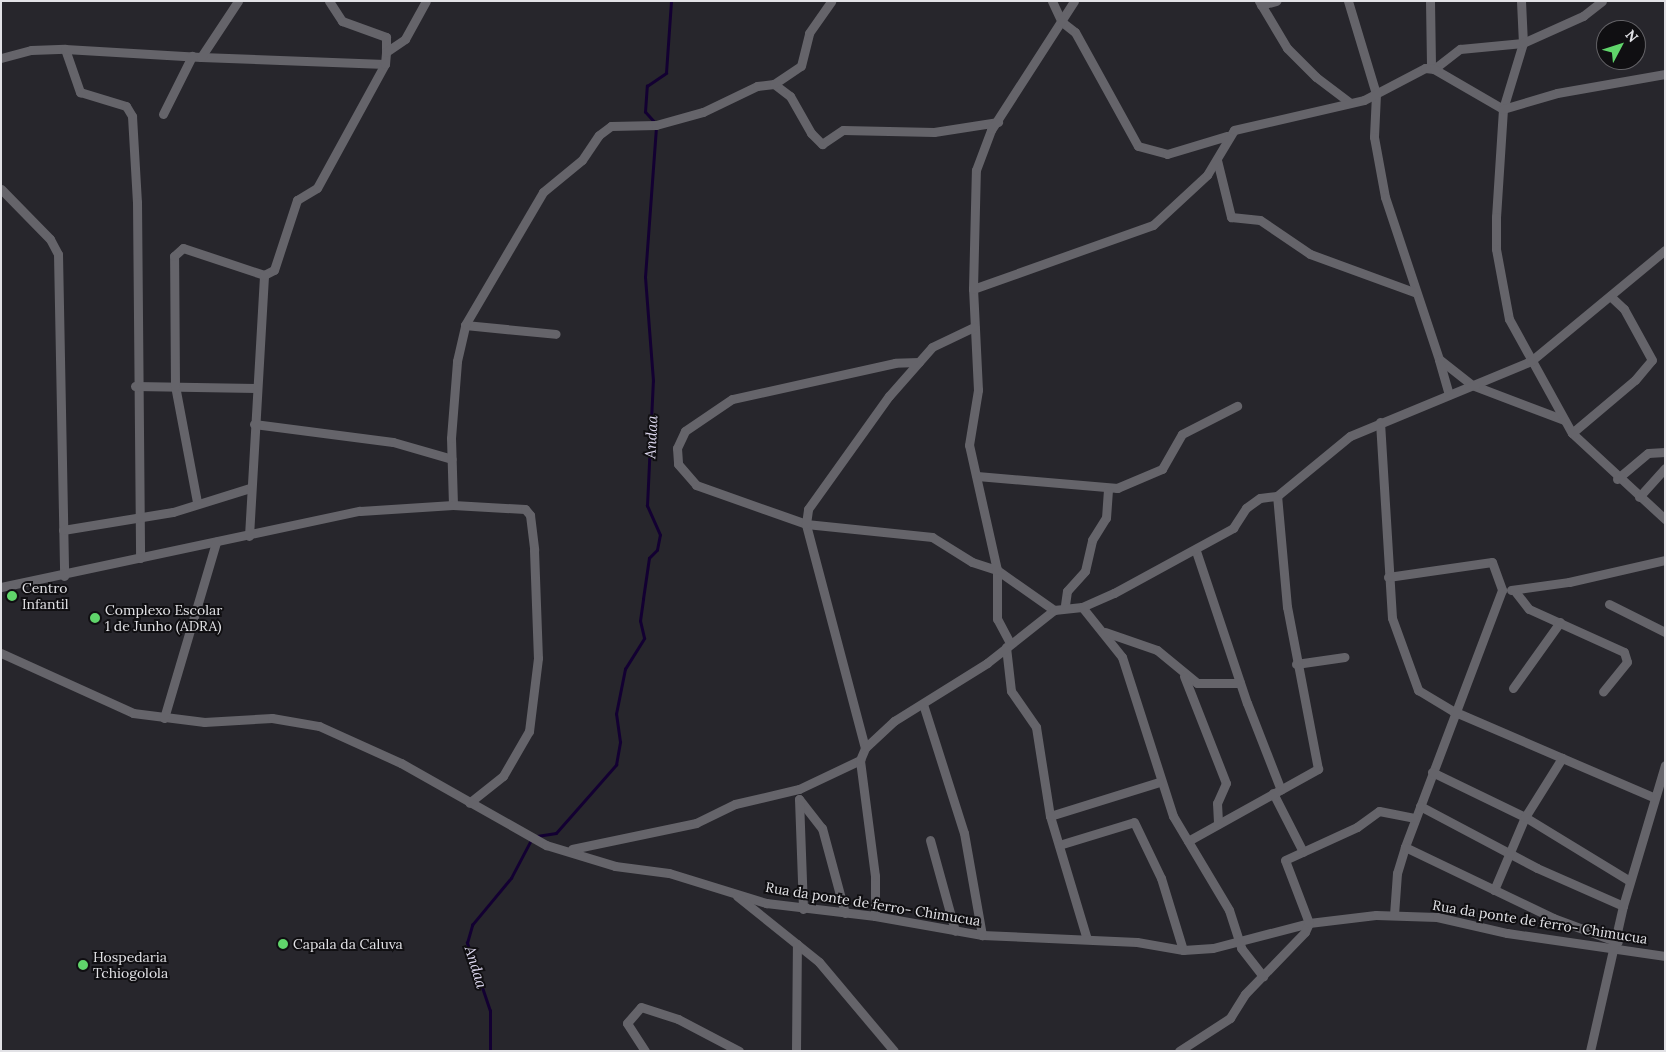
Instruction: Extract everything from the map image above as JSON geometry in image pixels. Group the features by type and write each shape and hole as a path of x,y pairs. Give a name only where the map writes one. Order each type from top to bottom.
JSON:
{"street":[{"path":"163,114 196,57 238,1"},
{"path":"197,502 175,386 173,278 178,250 264,275 274,270 297,200 317,188 385,64 386,37 342,21 329,1"},
{"path":"386,52 405,39 426,1"},
{"path":"453,505 452,459 457,361 465,325 543,192 582,160 599,135 625,123 656,125 693,114 757,86 774,84 801,66 809,33 831,1"},
{"path":"1052,1 1062,22 1075,32 1138,146 1167,154 1228,136"},
{"path":"1074,1 998,122 976,170 973,289 978,390 969,432 997,570 996,619 1008,645 1011,691 1036,727 1050,816 1087,939"},
{"path":"1276,1 1260,3 1287,48 1316,77 1349,102"},
{"path":"1348,1 1376,94 1374,137 1385,197 1414,292 1439,359 1449,395"},
{"path":"1430,1 1433,69"},
{"path":"1521,1 1523,42 1503,109 1496,249 1509,319 1531,362 1572,433 1617,479 1665,519"},
{"path":"973,289 1153,226 1184,202 1217,160 1228,136 1234,130 1320,113 1376,94 1433,69 1460,49 1523,42 1583,16 1602,1"},
{"path":"65,49 80,92 126,106 132,116 138,227 135,386 140,558"},
{"path":"1,58 31,50 65,49 196,57 385,64"},
{"path":"1433,69 1503,109 1557,93 1665,74"},
{"path":"774,84 790,96 811,133 822,144 843,130 934,132 998,122"},
{"path":"1217,160 1232,217 1260,220 1310,254 1414,292"},
{"path":"1,189 50,239 58,254 64,576"},
{"path":"875,916 875,876 860,760 865,748 894,721 923,704 1008,645 1054,610 1065,606 1082,607 1196,550 1233,528 1246,508 1260,498 1277,496 1350,436 1380,422 1531,362 1665,250"},
{"path":"249,536 250,488 264,275"},
{"path":"1572,433 1635,380 1652,360 1624,309 1610,296"},
{"path":"465,325 556,334"},
{"path":"865,748 806,524 815,496 919,362 942,339 974,327"},
{"path":"1439,359 1472,385 1564,420"},
{"path":"919,362 887,365 732,399 685,431 677,448 678,464 696,485 806,524 922,535 997,570 1054,610"},
{"path":"135,386 256,388"},
{"path":"977,476 1002,475 1108,490 1162,469 1182,434 1237,406"},
{"path":"1380,422 1388,577 1397,642 1418,690 1453,711 1653,798"},
{"path":"254,424 393,442 452,459"},
{"path":"1617,479 1648,453 1665,452"},
{"path":"1639,496 1665,468"},
{"path":"63,530 139,516 173,512 197,502 250,488"},
{"path":"1065,606 1067,591 1085,571 1092,540 1106,518 1108,490"},
{"path":"1188,841 1318,769 1309,708 1296,664 1277,496"},
{"path":"1,587 64,576 360,511 453,505 525,509 530,515 534,550 538,658 530,731 503,776 470,803"},
{"path":"164,718 216,542"},
{"path":"1196,550 1277,792 1303,852"},
{"path":"1502,590 1514,590 1665,560"},
{"path":"1388,577 1492,562 1502,590 1453,711 1405,847 1397,872 1394,915"},
{"path":"1514,590 1529,609 1560,622 1627,656 1627,662 1602,692"},
{"path":"1609,604 1665,632"},
{"path":"1082,607 1105,632 1122,657 1159,782 1188,841 1229,910 1240,942 1263,976"},
{"path":"1513,688 1560,622"},
{"path":"1105,632 1157,650 1184,676 1226,783 1217,803 1218,824"},
{"name":"Rua da ponte de ferro- Chimucua","path":"1,653 134,713 164,718 272,718 319,726 401,763 530,838 572,849 615,866 669,873 766,903 803,909 875,916 982,935 1087,939 1183,950 1240,942 1309,923 1394,915 1437,917 1617,945 1665,956"},
{"path":"1296,664 1344,656"},
{"path":"1184,676 1210,685 1240,683"},
{"path":"923,704 964,833 982,935"},
{"path":"1494,890 1525,817 1562,758"},
{"path":"572,849 696,823 735,804 799,794 860,760"},
{"path":"1590,1051 1617,945 1630,881 1653,798 1665,764"},
{"path":"1432,772 1525,817 1630,881"},
{"path":"1050,816 1159,782"},
{"path":"799,794 803,909"},
{"path":"799,794 822,828 845,913"},
{"path":"1420,806 1510,853 1624,906"},
{"path":"1179,1051 1222,1025 1263,976 1300,940 1309,923 1284,862 1357,828 1379,811 1415,818"},
{"path":"1060,845 1134,822 1161,878 1183,950"},
{"path":"930,840 955,931"},
{"path":"1405,847 1494,890 1617,945"},
{"path":"728,890 819,962 894,1051"},
{"path":"796,1051 797,944"},
{"path":"645,1051 627,1023 642,1007 678,1019 740,1051"}],"waterway":[{"name":"Andaa","path":"654,122 645,112 647,86 666,73 671,1"},
{"name":"Andaa","path":"537,836 556,833 616,765 620,742 616,714 625,669 644,638 640,621 649,558 657,550 660,535 647,506 653,381 645,277 656,127"},
{"name":"Andaa","path":"490,1051 490,1011 467,943 472,925 511,878 530,842"}],"place":[{"name":"Centro Infantil","path":"12,596"},
{"name":"Complexo Escolar 1 de Junho (ADRA)","path":"95,618"},
{"name":"Capala da Caluva","path":"283,944"},
{"name":"Hospedaria Tchiogolola","path":"83,965"}]}
